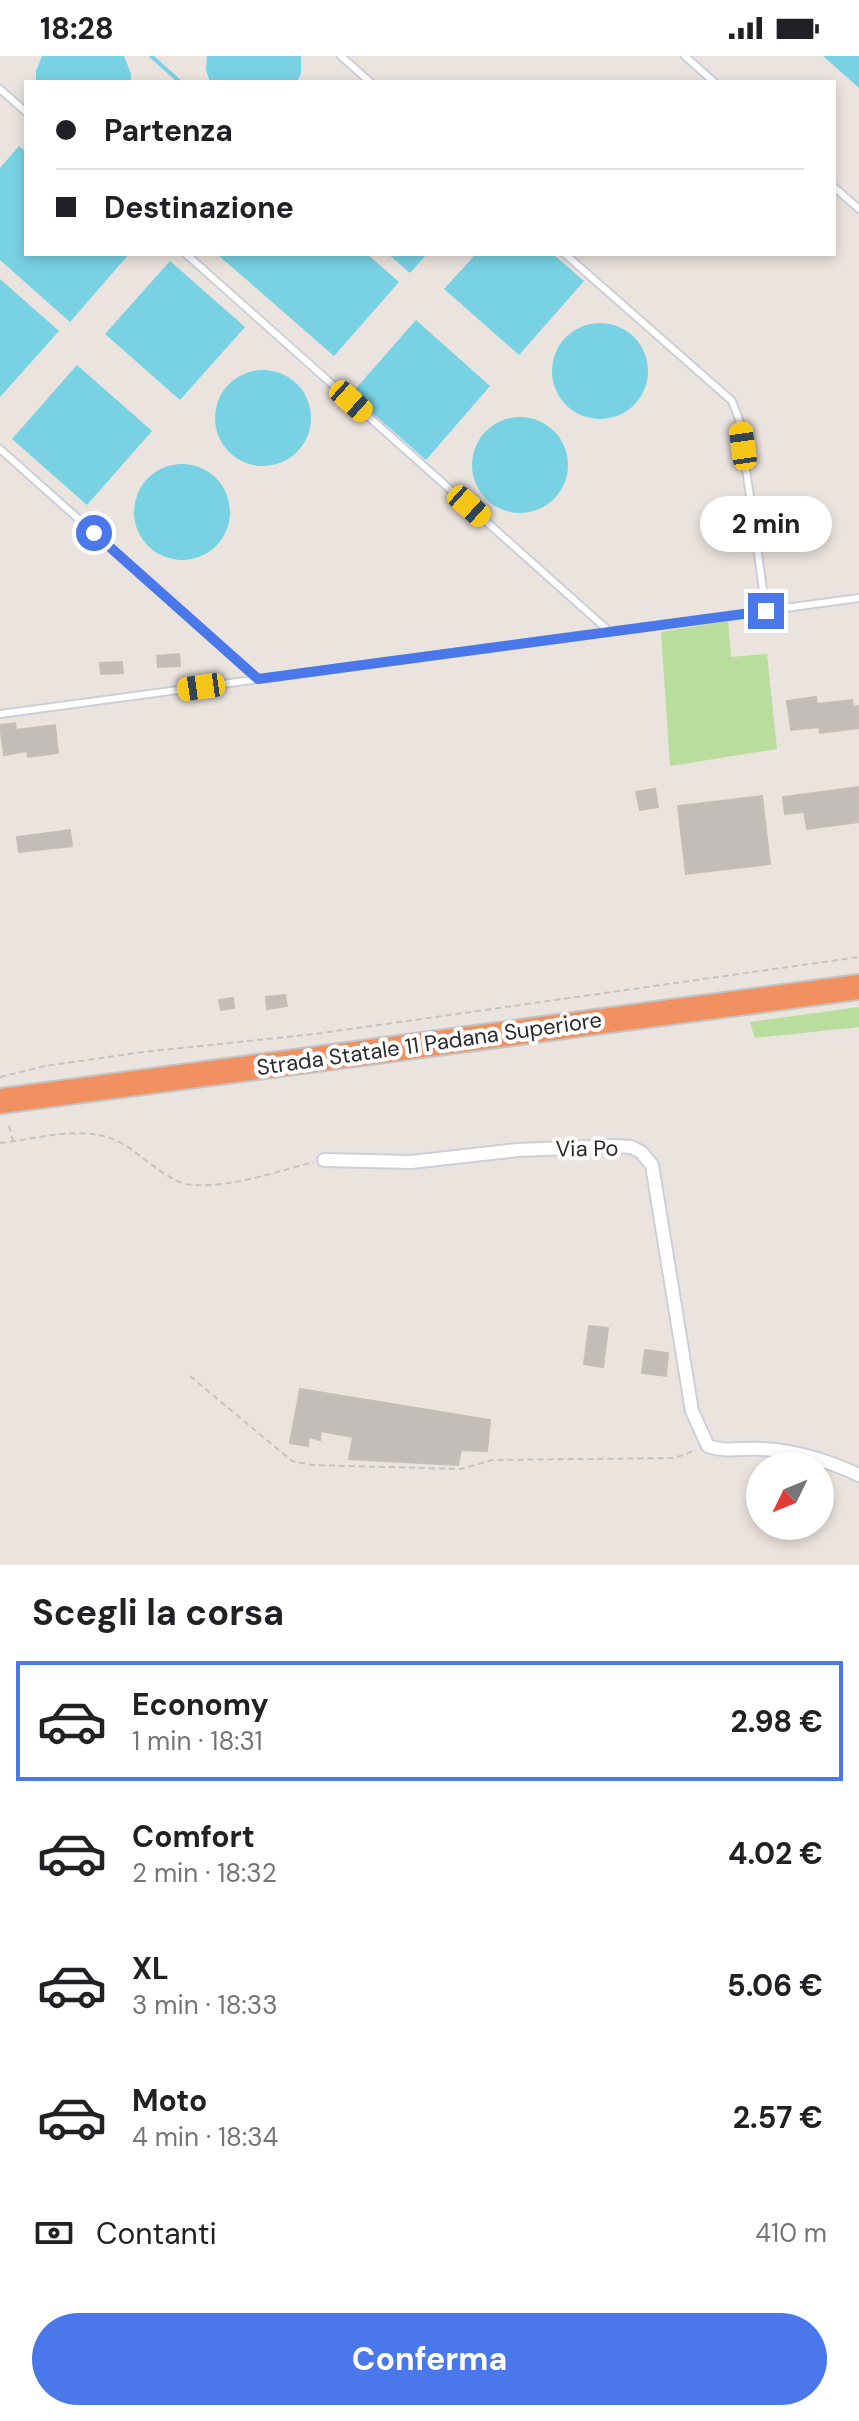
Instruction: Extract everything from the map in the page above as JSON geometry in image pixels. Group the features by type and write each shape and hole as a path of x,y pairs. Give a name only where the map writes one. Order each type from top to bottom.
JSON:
{"highway":[{"name":"Strada Statale 11 Padana Superiore","path":"0,1101 859,987"},
{"name":"Strada Statale 11 Padana Superiore","path":"5,1120 859,1002"}],"street":[{"name":"Via Po","path":"324,1160 411,1162 518,1150 615,1146 631,1147 641,1152 652,1165 692,1411 708,1446"},
{"path":"708,1446 721,1451 760,1448 792,1453 826,1461 859,1475"}],"lane":[{"path":"341,56 368,80"},
{"path":"685,56 712,80"},
{"path":"0,89 24,110"},
{"path":"0,103 7,95"},
{"path":"836,189 859,209"},
{"path":"188,256 610,632"},
{"path":"567,256 732,401 739,419 766,611"},
{"path":"0,449 258,679"},
{"path":"0,714 859,598"}],"path":[{"path":"0,1077 45,1066 143,1052 315,1034 859,957"},
{"path":"5,1120 13,1141"},
{"path":"0,1143 76,1134 104,1135 119,1141 172,1177 191,1186 237,1181 324,1160"},
{"path":"190,1376 261,1432 292,1461 312,1465 461,1469 492,1460 675,1458 708,1446"}],"green space":[{"path":"728,621 731,657 767,654 777,749 670,766 661,632"},
{"path":"859,1007 859,1027 755,1038 750,1022"}],"water":[{"path":"42,56 124,56 131,80 36,80"},
{"path":"207,56 301,56 298,80 209,80"},
{"path":"823,56 859,56 859,88"},
{"path":"19,146 24,150 24,256 127,256 70,322 0,260 0,168"},
{"path":"219,256 369,256 399,282 334,356"},
{"path":"390,256 425,256 410,273"},
{"path":"474,256 555,256 584,281 519,355 444,289"},
{"path":"170,261 245,327 180,400 105,334"},
{"path":"0,279 59,331 0,397"},
{"path":"416,320 490,386 426,460 351,394"},
{"path":"600,323 618,327 634,337 644,353 648,371 644,389 634,405 618,415 600,419 582,415 566,405 556,389 552,371 556,353 566,337 582,327"},
{"path":"77,365 152,431 87,505 12,439"},
{"path":"263,370 281,374 297,384 307,400 311,418 307,436 297,452 281,462 263,466 245,462 229,452 219,436 215,418 219,400 229,384 245,374"},
{"path":"520,417 538,421 554,431 564,447 568,465 564,483 554,499 538,509 520,513 502,509 486,499 476,483 472,465 476,447 486,431 502,421"},
{"path":"182,464 200,468 216,478 226,494 230,512 226,530 216,546 200,556 182,560 164,556 148,546 138,530 134,512 138,494 148,478 164,468"}],"building":[{"path":"179,654 180,666 158,667 157,656"},
{"path":"122,662 123,673 101,674 100,663"},
{"path":"816,697 817,704 852,700 853,707 859,706 859,728 820,733 819,727 791,730 787,701"},
{"path":"15,723 16,730 55,725 58,753 28,757 27,751 4,755 0,725"},
{"path":"859,787 859,822 807,829 804,812 785,814 783,797"},
{"path":"655,789 658,807 640,810 636,792"},
{"path":"762,796 770,864 686,874 678,806"},
{"path":"70,830 72,846 19,852 17,837"},
{"path":"285,995 287,1006 267,1009 266,997"},
{"path":"233,998 234,1008 221,1010 219,1000"},
{"path":"589,1326 608,1328 603,1367 584,1364"},
{"path":"645,1350 668,1353 666,1376 642,1373"},
{"path":"300,1389 490,1420 487,1451 461,1450 458,1465 349,1459 353,1437 321,1431 320,1440 309,1437 308,1446 290,1443"}],"waterway":[{"path":"151,56 178,80"}],"route":[{"path":"94,533 258,679 766,611"}]}
